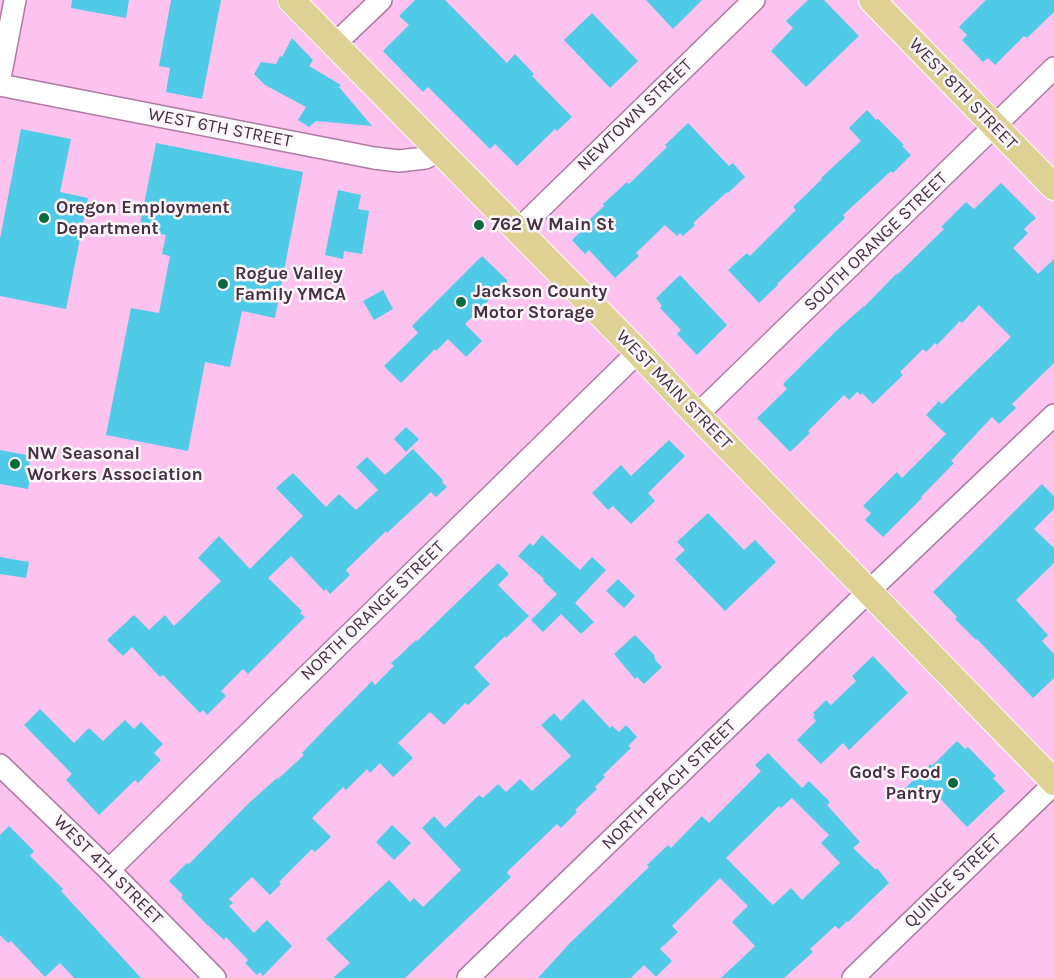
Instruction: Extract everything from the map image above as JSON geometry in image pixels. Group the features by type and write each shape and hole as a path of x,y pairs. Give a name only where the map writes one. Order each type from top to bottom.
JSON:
{"main road":[{"name":"WEST MAIN STREET","path":"291,0 638,352 1054,783"},
{"name":"WEST 8TH STREET","path":"872,0 1054,187"}],"street":[{"path":"0,78 15,0"},
{"path":"335,44 381,0"},
{"name":"NEWTOWN STREET","path":"517,231 754,0"},
{"name":"SOUTH ORANGE STREET","path":"697,415 1054,68"},
{"name":"WEST 6TH STREET","path":"0,86 374,158 399,161 425,158 439,151"},
{"name":"NORTH ORANGE STREET","path":"109,870 638,352"},
{"name":"NORTH PEACH STREET","path":"468,978 1054,415"},
{"name":"WEST 4TH STREET","path":"0,765 109,870 215,978"},
{"name":"QUINCE STREET","path":"852,978 1054,783"}],"building":[{"path":"72,0 129,0 126,18 71,8"},
{"path":"171,0 221,0 202,99 166,92 170,68 159,66"},
{"path":"415,0 445,0 507,63 515,54 534,74 532,76 572,117 557,131 555,129 517,166 495,144 490,149 428,87 423,92 383,51 409,25 399,16"},
{"path":"646,0 702,0 673,29"},
{"path":"808,0 824,0 859,36 806,87 771,51 793,28 786,21"},
{"path":"986,0 1054,0 1054,12 1027,38 1024,36 995,65 988,58 983,62 962,40 967,35 959,27"},
{"path":"592,13 638,61 610,88 564,40"},
{"path":"292,38 313,60 309,66 341,85 339,87 372,126 316,121 309,127 298,120 306,107 265,85 254,74 261,62 276,64"},
{"path":"867,110 904,145 902,146 911,155 843,215 845,218 759,303 728,270 747,253 750,256 796,210 793,207 861,141 849,128"},
{"path":"688,123 729,166 733,163 745,177 693,223 695,225 683,236 680,233 677,236 665,225 636,253 639,256 615,278 589,250 585,254 572,240 604,206 603,204 627,182 629,184"},
{"name":"Oregon Employment Department","path":"21,129 71,139 60,192 88,198 66,309 0,296 0,239"},
{"name":"Rogue Valley Family YMCA","path":"156,143 303,172 275,318 242,311 230,367 205,362 188,451 106,435 131,308 159,313 170,256 162,254 166,235 139,230"},
{"path":"1001,183 1036,218 1024,229 1028,233 1013,248 1038,274 1054,259 1054,363 1012,404 1016,408 999,424 992,417 951,461 954,463 883,537 865,520 871,513 863,506 897,472 902,478 946,434 926,415 939,401 942,404 1011,337 979,305 937,345 935,343 926,352 923,349 900,372 903,375 873,404 862,393 861,395 857,392 849,400 844,395 790,452 757,418 787,389 783,384 944,229 941,227 966,202 974,209"},
{"path":"338,190 361,195 358,209 369,211 362,254 344,251 343,259 325,255"},
{"name":"Jackson County Motor Storage","path":"482,256 508,281 465,324 482,341 466,357 448,339 401,383 384,366 418,333 412,326"},
{"path":"680,275 727,325 697,355 677,334 681,330 660,308 662,306 656,298"},
{"path":"383,290 393,309 374,320 363,301"},
{"path":"406,427 419,439 406,452 394,439"},
{"path":"669,440 685,456 648,493 655,501 631,524 613,506 608,510 592,493 621,465 631,476"},
{"path":"413,449 447,487 436,497 431,492 387,533 386,531 346,570 350,575 330,594 326,589 324,591 291,556 268,578 302,611 300,613 305,617 248,674 243,669 221,691 226,696 207,715 203,710 200,713 163,675 160,677 132,647 123,656 107,640 134,615 149,630 165,615 174,626 221,581 198,558 219,536 250,569 303,516 276,488 293,473 326,507 339,494 356,510 378,490 356,467 367,457 385,475"},
{"name":"NW Seasonal Workers Association","path":"0,450 31,456 28,489 0,484"},
{"path":"1042,484 1054,496 1054,509 1034,529 1054,548 1054,563 1016,600 1048,635 1042,641 1054,654 1054,678 1033,698 955,619 957,617 933,592"},
{"path":"708,513 744,550 755,540 776,562 725,611 675,559 685,550 677,542"},
{"path":"542,535 580,570 592,557 606,570 575,603 594,622 581,634 561,614 543,632 531,620 557,594 518,556 530,543 533,546"},
{"path":"0,557 29,562 26,578 0,574"},
{"path":"498,563 509,574 498,585 529,616 474,667 490,684 468,705 465,703 444,725 430,712 398,743 413,758 393,777 380,763 370,773 367,769 346,790 343,787 312,818 331,837 315,852 312,849 279,882 281,884 270,895 252,877 229,899 233,903 229,906 254,933 267,920 292,946 263,976 260,972 257,975 245,963 248,960 226,937 224,940 208,926 181,898 183,895 169,881 249,803 304,755 302,753 372,681 375,685 394,666 391,663"},
{"path":"618,579 635,596 624,608 606,591"},
{"path":"635,635 662,667 644,684 637,677 635,679 614,654"},
{"path":"873,656 908,693 849,750 843,743 821,764 797,740 816,721 813,713 826,700 831,705 856,681 852,676"},
{"path":"583,699 610,728 612,726 619,732 626,725 637,737 628,746 631,748 603,775 605,777 595,787 597,789 575,810 577,812 561,828 557,824 508,871 511,877 405,978 333,978 350,963 326,939 389,880 410,902 414,898 423,907 461,870 422,828 434,816 445,828 479,795 483,798 498,784 506,792 520,779 532,791 571,756 541,725 554,713 561,721"},
{"path":"40,709 74,743 89,728 103,741 125,720 134,729 141,722 163,744 154,753 161,760 138,783 135,780 99,815 66,780 72,774 24,725"},
{"name":"God's Food Pantry","path":"957,741 965,749 968,747 996,776 993,778 1005,791 967,827 929,787 913,802 902,791"},
{"path":"768,753 802,788 809,781 830,802 827,805 860,842 853,848 876,870 877,868 889,883 848,922 839,929 835,926 810,949 813,952 784,978 721,978 755,946 732,922 748,906 720,878 672,926 678,932 660,949 672,961 656,977 644,965 631,978 538,978 668,845 671,848 702,816 709,823 761,771 755,765","holes":["792,798 829,835 821,843 840,863 802,900 791,888 773,905 726,858 779,806 781,808"]},
{"path":"392,825 411,843 394,860 376,842"},
{"path":"9,826 34,851 30,856 63,889 61,891 141,978 74,978 60,963 45,977 11,941 8,943 0,935 0,835"}],"place":[{"name":"Oregon Employment Department","path":"44,218"},
{"name":"762 W Main St","path":"479,225"},
{"name":"Rogue Valley Family YMCA","path":"223,284"},
{"name":"Jackson County Motor Storage","path":"461,302"},
{"name":"NW Seasonal Workers Association","path":"15,464"},
{"name":"God's Food Pantry","path":"953,783"}]}
